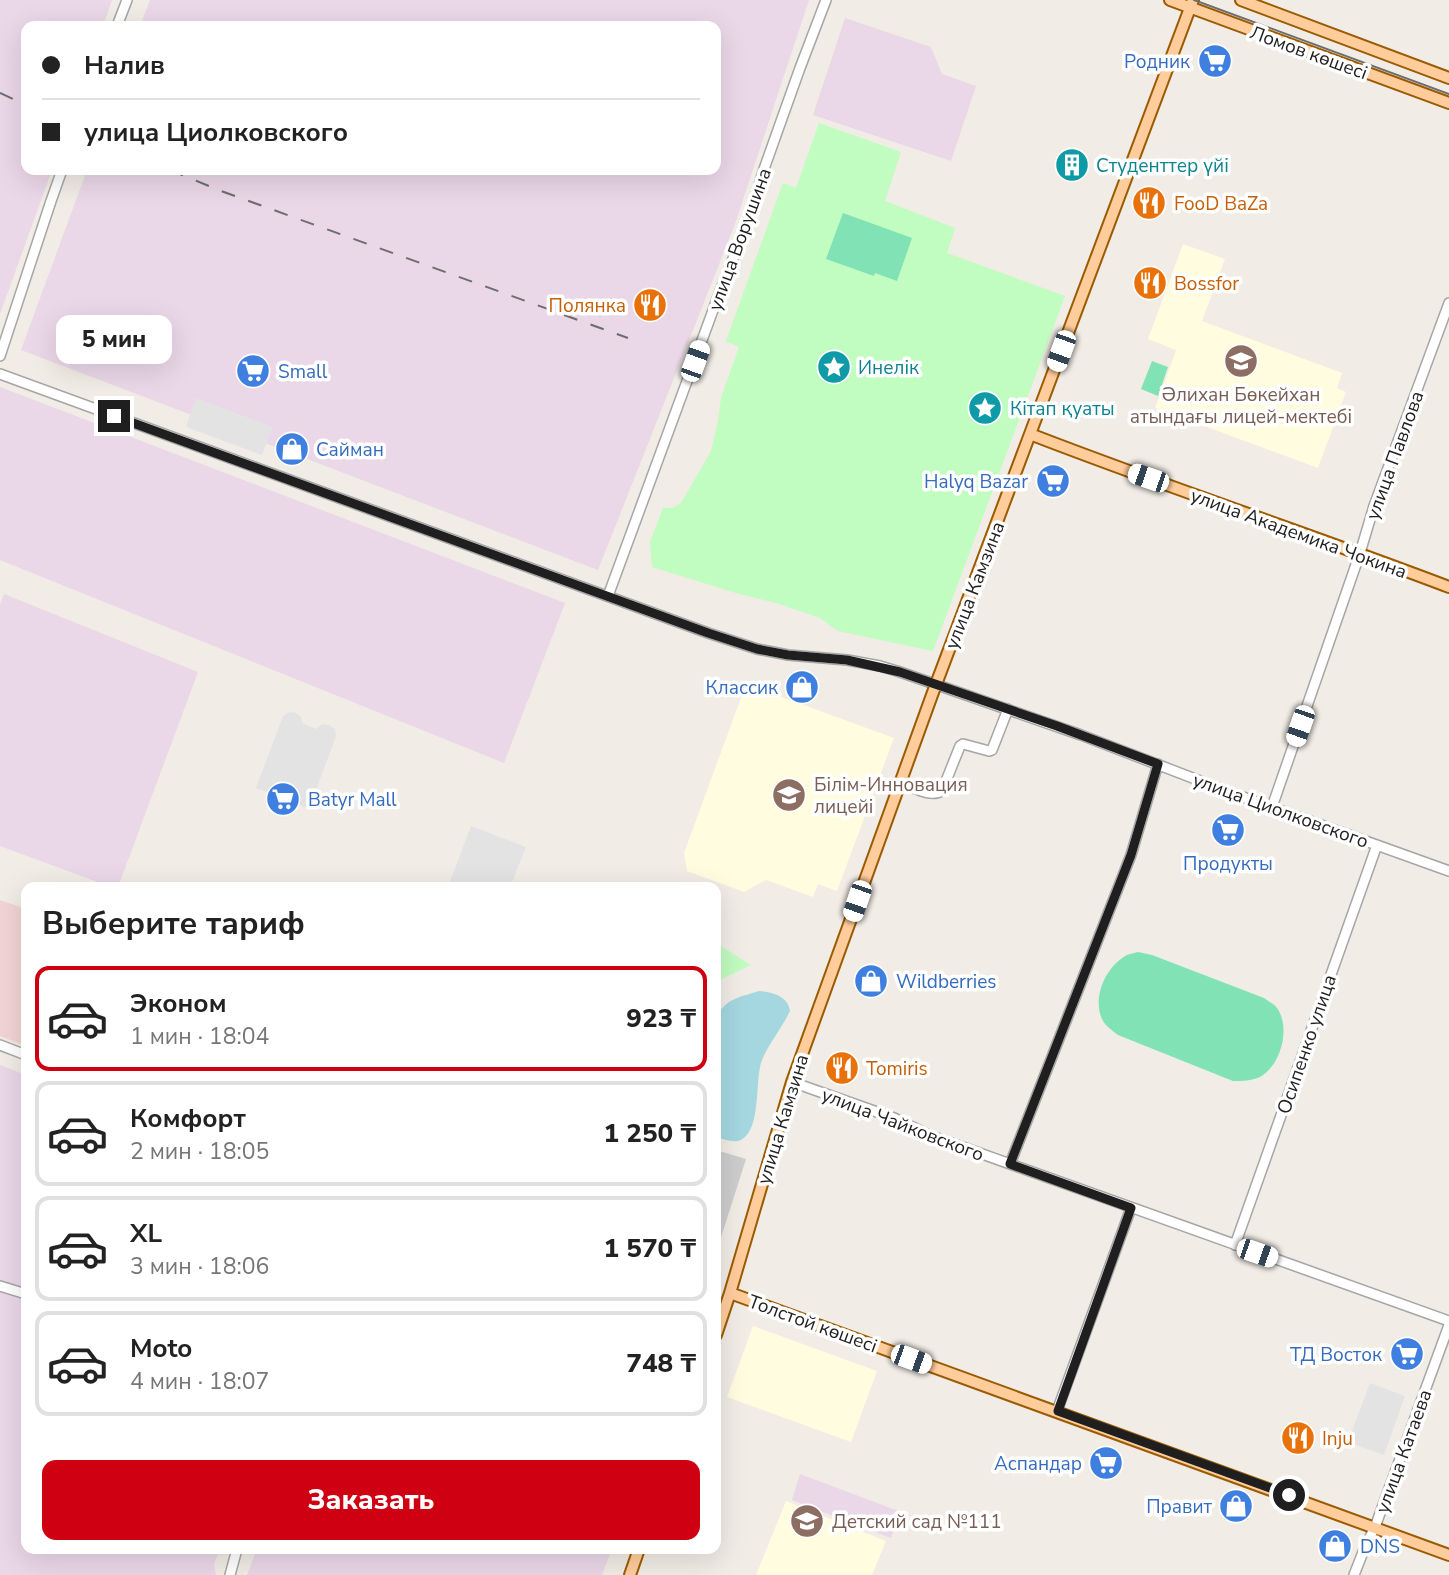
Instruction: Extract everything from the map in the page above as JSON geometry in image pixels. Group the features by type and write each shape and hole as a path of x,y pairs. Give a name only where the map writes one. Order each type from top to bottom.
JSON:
{"main road":[{"name":"Ломов көшесі","path":"1170,0 1192,4 1449,103"},
{"name":"Ломов көшесі","path":"1241,0 1449,78"},
{"name":"улица Камзина","path":"721,1320 792,1082 900,782 1192,4"},
{"name":"улица Академика Чокина","path":"1030,434 1449,587"},
{"name":"Толстой көшесі","path":"730,1293 1449,1555"},
{"path":"630,1575 637,1554"}],"street":[{"path":"119,21 127,0"},
{"name":"улица Ворушина","path":"608,596 749,218 783,115 826,0"},
{"path":"0,356 60,175"},
{"name":"улица Павлова","path":"1272,807 1374,506 1449,303"},
{"name":"улица Циолковского","path":"0,374 757,649 869,664 937,683 1449,871"},
{"path":"900,782 937,794 942,790 960,746 963,744 992,750 1009,709"},
{"path":"1010,1164 1131,855 1158,764"},
{"name":"Осипенко улица","path":"1235,1245 1377,845"},
{"path":"0,1045 21,1053"},
{"name":"улица Чайковского","path":"792,1082 894,1118 929,1135 1449,1323"},
{"path":"1058,1411 1131,1208"},
{"path":"0,1286 21,1292"},
{"name":"улица Катаева","path":"1354,1575 1375,1527 1449,1323"},
{"path":"230,1575 236,1554"}],"shaded area":[{"path":"0,0 112,0 105,21 21,21 21,175 50,175 0,314"},
{"path":"150,0 809,0 735,224 598,570 21,350 85,175 721,175 721,21 142,21"},
{"path":"845,18 931,47 942,74 976,86 951,161 813,115"},
{"name":"Әлихан Бөкейхан атындағы лицей-мектебі","path":"1183,244 1225,259 1202,321 1342,373 1337,388 1346,392 1318,468 1155,408 1176,350 1148,339"},
{"path":"0,387 565,603 504,763 0,560"},
{"path":"196,398 273,427 262,455 186,427"},
{"path":"4,594 198,672 120,882 97,882 0,846 0,605"},
{"name":"Білім-Инновация лицейі","path":"746,684 894,738 837,891 818,884 813,897 766,880 744,892 687,871 684,853"},
{"path":"290,712 301,717 302,723 316,729 322,724 335,729 336,736 309,809 256,788 283,716"},
{"path":"471,826 526,847 512,882 450,882"},
{"path":"0,900 21,907 21,1044 0,1036"},
{"path":"0,1065 21,1073 21,1554 218,1554 214,1564 216,1575 0,1575"},
{"path":"721,1152 746,1159 721,1237"},
{"path":"753,1326 877,1371 851,1442 727,1397"},
{"path":"1370,1383 1405,1396 1384,1455 1348,1442"},
{"path":"800,1474 901,1512 891,1538 792,1500"},
{"name":"Детский сад №111","path":"786,1501 886,1541 872,1575 756,1575"},
{"path":"255,1554 610,1554 602,1575 247,1575"}],"green space":[{"path":"819,123 901,152 885,201 955,228 947,253 1065,296 933,651 838,631 820,618 652,567 650,542 663,508 673,508 681,503 711,451 721,398 739,347 726,341 783,183 796,188"},
{"path":"843,213 912,238 897,281 826,259"},
{"path":"1152,361 1168,367 1158,396 1141,389"},
{"path":"721,946 751,965 721,980"},
{"path":"1138,952 1264,998 1274,1005 1281,1016 1283,1026 1282,1046 1267,1071 1260,1077 1233,1081 1118,1035 1109,1028 1099,1010 1103,983 1119,960"}],"water":[{"path":"759,991 774,994 783,998 790,1011 762,1060 751,1128 746,1136 738,1141 721,1138 721,1010 739,997"}],"tram line":[{"path":"1194,0 1449,94"}],"railway":[{"path":"0,93 21,103"},
{"path":"182,175 628,338"}],"place":[{"name":"Родник","path":"1215,61"},
{"name":"Студенттер үйі","path":"1072,165"},
{"name":"FooD BaZa","path":"1149,203"},
{"name":"Bossfor","path":"1150,283"},
{"name":"Полянка","path":"650,305"},
{"name":"Әлихан Бөкейхан атындағы лицей-мектебі","path":"1241,361"},
{"name":"Инелік","path":"834,367"},
{"name":"Small","path":"253,371"},
{"name":"Кітап қуаты","path":"985,408"},
{"name":"Сайман","path":"292,449"},
{"name":"Halyq Bazar","path":"1053,481"},
{"name":"Классик","path":"802,687"},
{"name":"Білім-Инновация лицейі","path":"789,795"},
{"name":"Batyr Mall","path":"283,799"},
{"name":"Продукты","path":"1228,830"},
{"name":"Wildberries","path":"871,981"},
{"name":"Tomiris","path":"842,1068"},
{"name":"ТД Восток","path":"1407,1354"},
{"name":"Inju","path":"1298,1438"},
{"name":"Аспандар","path":"1106,1463"},
{"name":"Правит","path":"1236,1506"},
{"name":"Детский сад №111","path":"807,1521"},
{"name":"DNS","path":"1335,1546"}],"route":[{"path":"114,416 708,633 757,649 788,655 880,666 937,683 1158,764 1131,855 1010,1164 1131,1208 1058,1411 1289,1495"}]}
